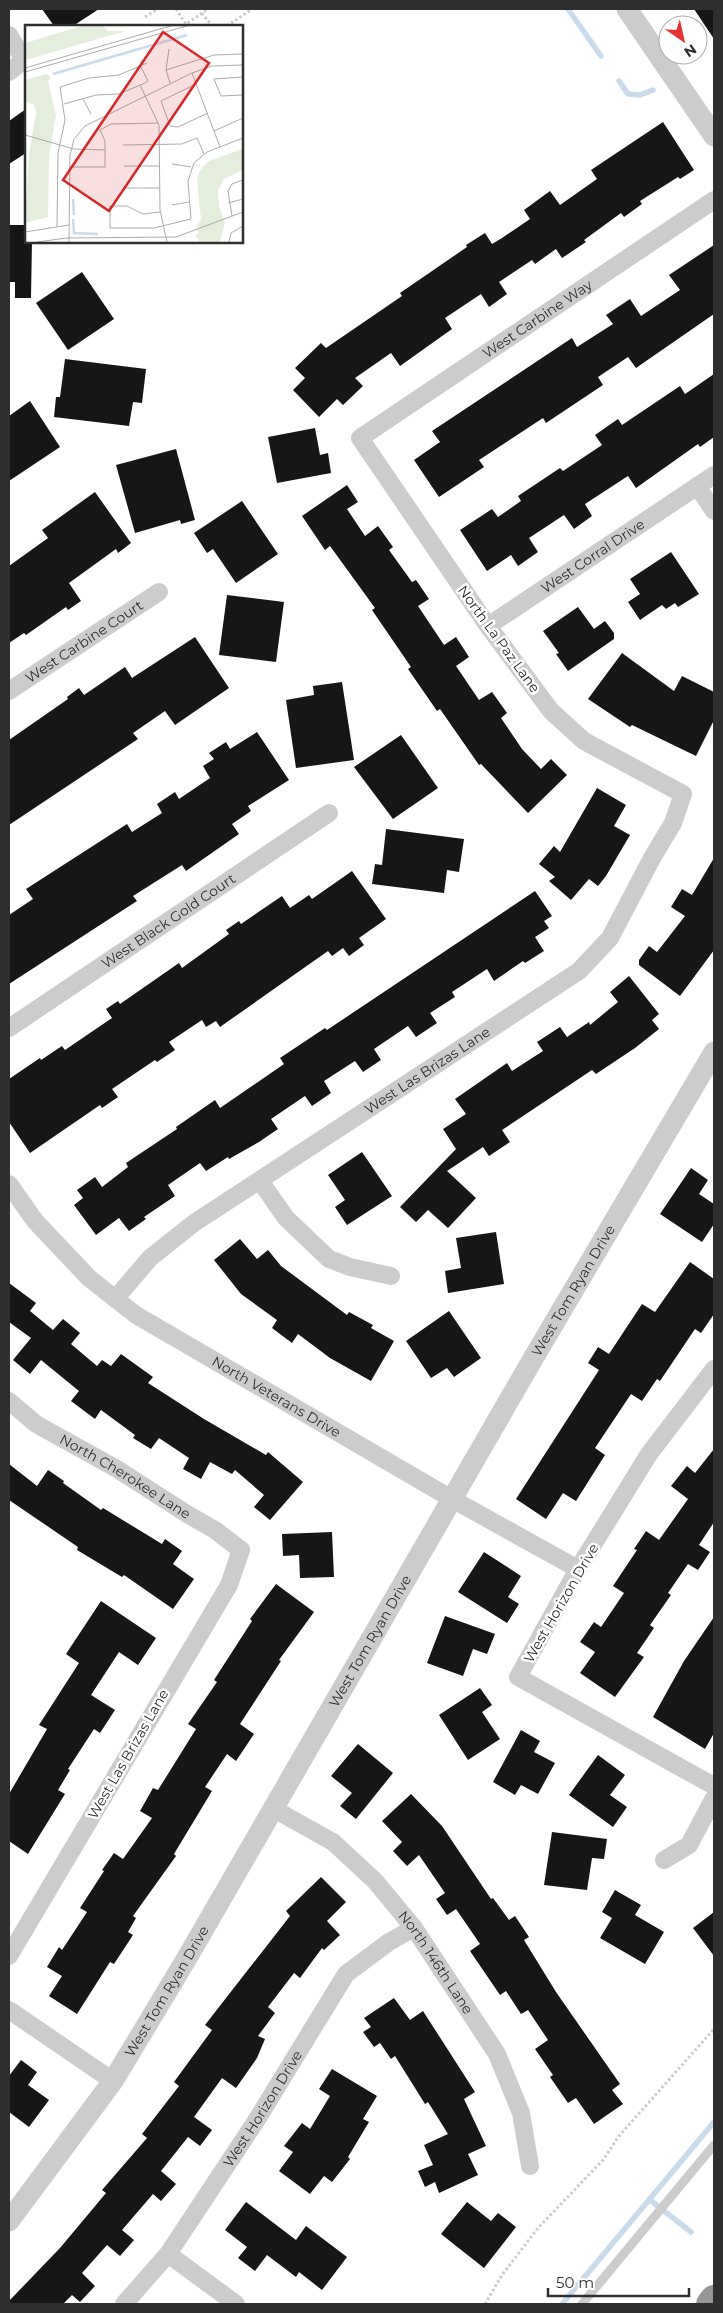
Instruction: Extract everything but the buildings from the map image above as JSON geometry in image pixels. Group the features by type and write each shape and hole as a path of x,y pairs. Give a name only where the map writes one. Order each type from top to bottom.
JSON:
{"highway":[{"path":"710,2304 714,2299"}],"street":[{"path":"627,9 714,136"},
{"path":"9,35 24,60 9,72"},
{"name":"West Carbine Way","path":"360,438 714,200"},
{"name":"North La Paz Lane","path":"360,438 488,626 551,711 584,740 683,794"},
{"name":"West Corral Drive","path":"488,626 714,475"},
{"path":"697,486 714,511"},
{"name":"West Carbine Court","path":"9,691 159,592"},
{"name":"West Las Brizas Lane","path":"116,1299 150,1258 194,1223 579,971 610,938 652,858 673,824 683,794"},
{"name":"West Black Gold Court","path":"9,1028 329,813"},
{"name":"West Tom Ryan Drive","path":"9,2221 112,2081 187,1958 590,1260 714,1052"},
{"path":"260,1181 286,1218 329,1259 350,1267 391,1276"},
{"name":"North Veterans Drive","path":"9,1184 35,1221 89,1278 136,1315 578,1569"},
{"name":"West Horizon Drive","path":"714,1369 649,1454 578,1569 518,1677 714,1786"},
{"name":"North Cherokee Lane","path":"9,1402 36,1424 117,1469 215,1530 241,1550"},
{"name":"West Las Brizas Lane","path":"9,1956 229,1585 241,1550"},
{"path":"664,1860 689,1845 714,1798"},
{"name":"North 146th Lane","path":"272,1808 333,1842 375,1881 414,1928 497,2054 521,2113 530,2166"},
{"name":"West Horizon Drive","path":"124,2304 168,2254 256,2122 346,1974 389,1942 414,1928"},
{"path":"9,2010 112,2081"},
{"path":"168,2254 236,2304"}],"lane":[{"path":"582,2304 714,2145"}],"path":[{"path":"145,17 158,9"},
{"path":"176,9 187,25 208,9"},
{"path":"228,25 252,9"},
{"path":"202,13 211,25"},
{"path":"485,2304 502,2275 538,2228 603,2160 619,2136 714,2028"}],"waterway":[{"path":"568,9 601,56"},
{"path":"619,81 628,94 640,95 653,90"},
{"path":"562,2304 714,2122"},
{"path":"650,2200 691,2232"}]}
